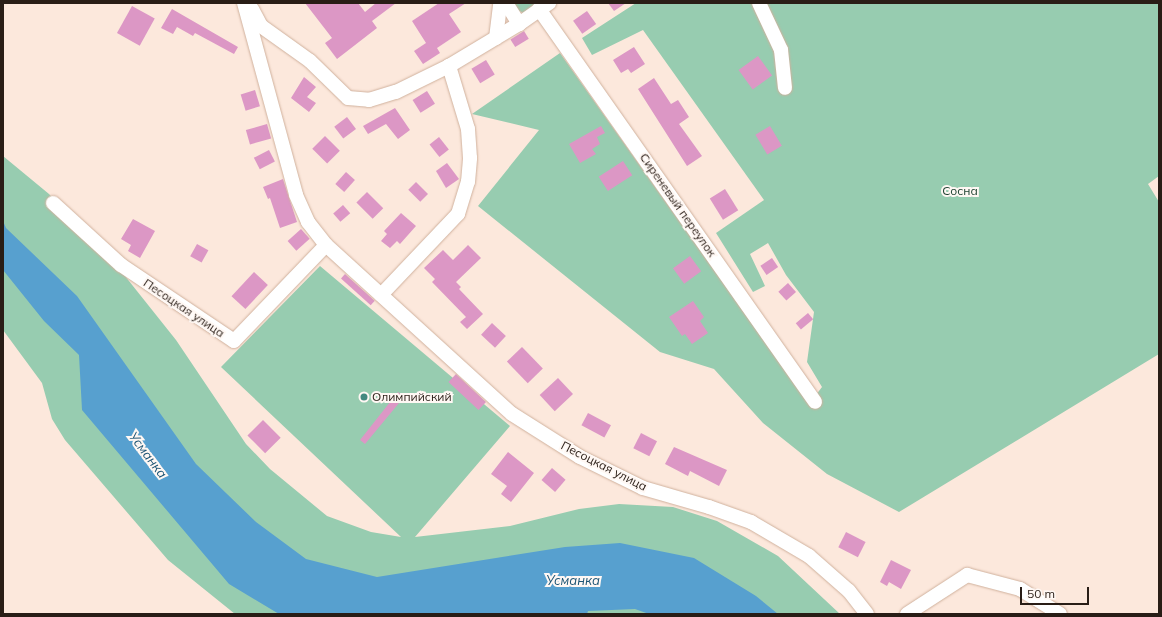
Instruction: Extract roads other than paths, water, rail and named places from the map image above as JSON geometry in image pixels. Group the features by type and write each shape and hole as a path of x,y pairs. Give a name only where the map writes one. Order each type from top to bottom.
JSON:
{"street":[{"name":"Песоцкая улица","path":"244,3 296,195 308,222 326,245 512,414 580,457 643,488 710,507 751,522 809,556 849,591 867,614"},
{"path":"249,3 261,26 310,61 348,98 369,100 396,92 443,69 519,24 544,6"},
{"path":"496,38 500,3"},
{"path":"506,3 519,24"},
{"path":"759,3 782,50 785,88"},
{"name":"Сиреневый переулок","path":"544,6 815,402"},
{"path":"381,295 458,214 468,182 470,158 468,129 453,81 443,69"},
{"name":"Песоцкая улица","path":"53,203 121,265 234,341 326,245"},
{"path":"907,614 968,575 1020,589 1060,614"}],"water":[{"name":"Усманка","path":"3,221 6,228 77,296 196,464 256,522 306,559 377,577 565,547 620,543 694,558 756,596 778,614 649,614 635,609 588,611 587,614 279,614 229,584 82,410 79,355 44,321 3,270"}],"place":[{"name":"Олимпийский","path":"364,397"}],"park label":[{"name":"Сосна","path":"960,191"}]}
